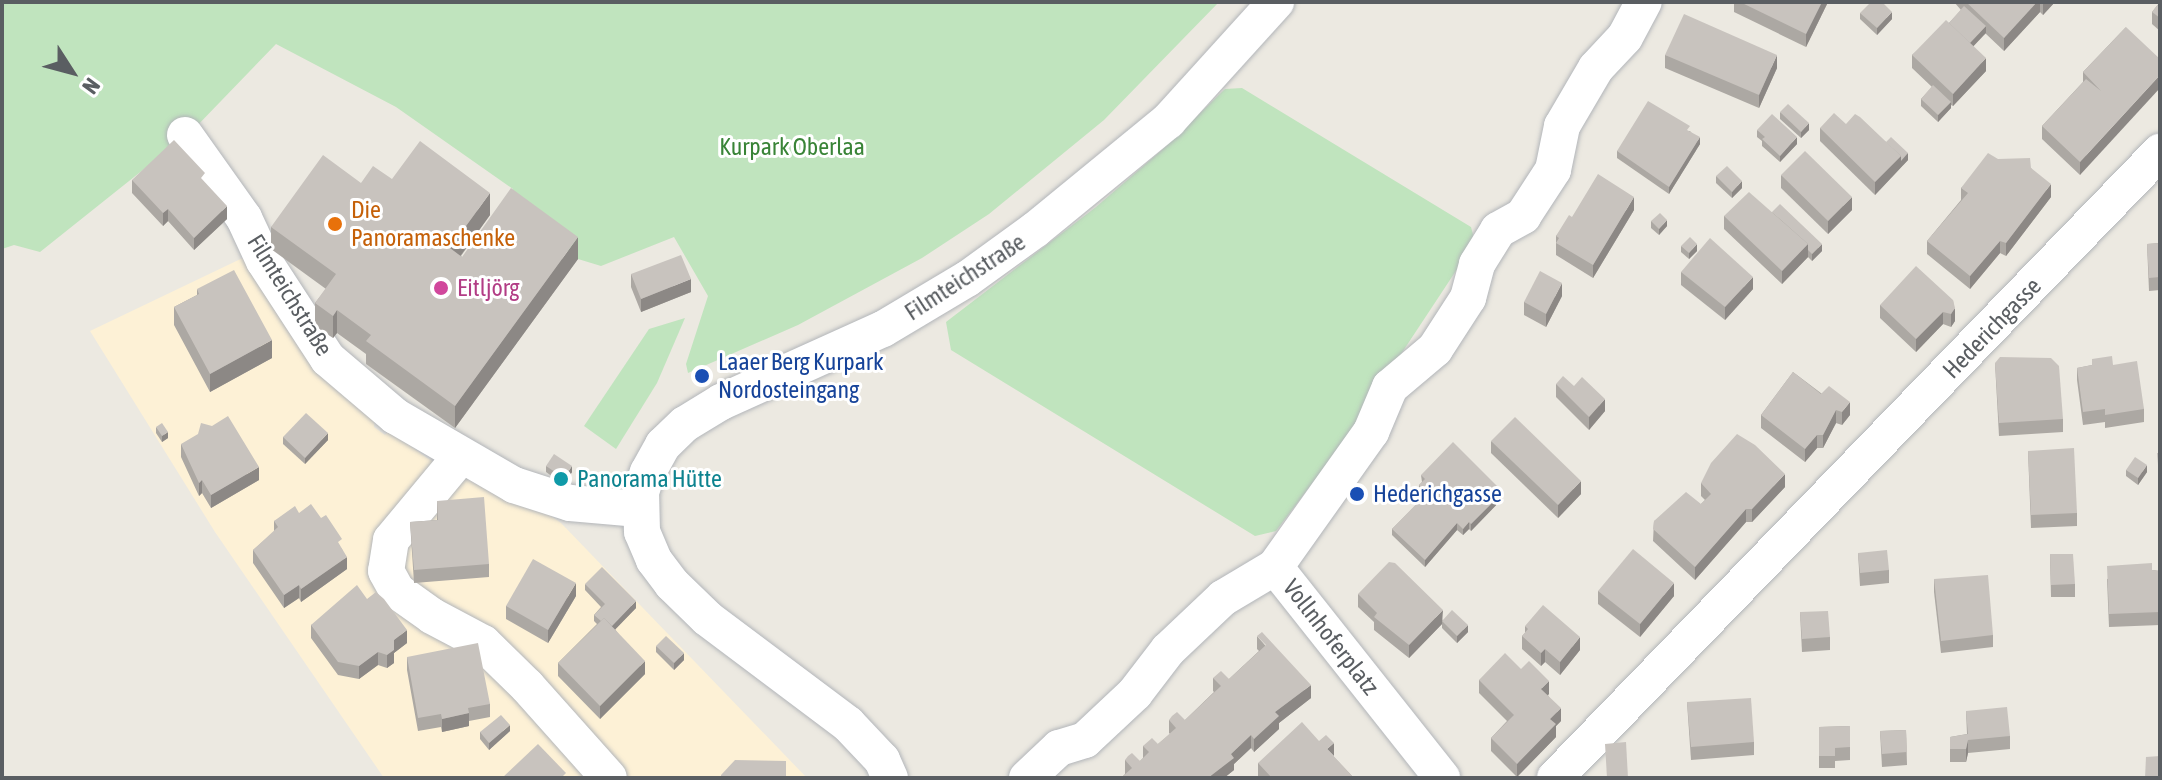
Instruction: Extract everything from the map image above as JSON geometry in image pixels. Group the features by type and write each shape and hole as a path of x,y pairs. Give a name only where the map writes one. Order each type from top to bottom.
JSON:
{"street":[{"name":"Filmteichstraße","path":"890,778 882,760 848,724 707,618 672,584 654,560 642,532 639,509 648,472 663,445 685,424 721,402 883,329 967,279 1013,246 1168,121 1276,2"},
{"path":"1275,567 1371,432 1390,387 1435,349 1468,298 1477,264 1498,230 1523,216 1553,170 1562,126 1596,68 1625,37 1644,2"},
{"name":"Filmteichstraße","path":"185,135 244,218 264,261 328,359 395,416 460,457 514,485 570,503 639,509"},
{"name":"Hederichgasse","path":"1555,778 2160,152"},
{"path":"460,457 391,540 386,571 397,591 432,616 483,643 527,686 609,778"},
{"name":"Vollnhoferplatz","path":"1027,778 1059,748 1085,740 1135,693 1168,650 1223,598 1275,567 1442,778"}],"shaded area":[{"path":"251,254 375,418 374,427 385,435 389,430 427,458 494,493 543,510 561,523 807,778 384,778 215,532 90,331"}],"green space":[{"name":"Kurpark Oberlaa","path":"2,2 1219,2 1104,120 989,214 922,258 798,325 688,373 686,364 708,296 674,237 601,266 578,259 511,211 513,189 396,107 276,44 193,130 40,252 14,245 2,249"},
{"path":"1242,88 1471,227 1475,242 1339,448 1276,531 1255,536 951,350 946,322 1096,207 1163,149 1225,89"},
{"path":"685,318 657,383 616,449 584,426 649,329"}],"building":[{"path":"1740,2 1822,2 1806,34"},
{"path":"1871,2 1882,2 1892,12 1877,28 1860,13"},
{"path":"1966,2 2037,2 2004,38"},
{"path":"2160,2 2160,18 2152,12"},
{"path":"1964,6 1986,26 1970,43 1949,23"},
{"path":"1684,14 1777,55 1759,95 1665,55"},
{"path":"1946,20 1986,58 1953,94 1912,55"},
{"path":"2126,27 2160,59 2160,75 2080,162 2042,126 2086,79 2101,91 2083,72"},
{"path":"1933,85 1951,102 1938,115 1921,99"},
{"path":"1648,101 1690,126 1687,130 1700,137 1669,187 1617,151"},
{"path":"1788,104 1809,123 1801,132 1780,112"},
{"path":"1834,113 1846,124 1855,114 1860,117 1901,156 1875,182 1820,128"},
{"path":"1772,114 1797,137 1780,156 1757,130"},
{"path":"1891,137 1908,153 1901,161 1901,156 1886,142"},
{"path":"174,140 205,173 201,178 227,206 194,238 168,209 163,213 132,180"},
{"name":"Eitljörg","path":"420,141 490,193 450,248 462,257 511,188 578,237 455,406 366,341 371,335 337,310 333,316 315,303 336,274 271,227 323,155 361,183 373,166 392,179"},
{"path":"1805,151 1852,197 1828,221 1781,175"},
{"path":"1988,153 1998,159 2030,158 2031,168 2051,184 2006,243 2000,241 1970,276 1927,241 1968,193 1961,188"},
{"path":"1727,166 1742,181 1732,192 1716,176"},
{"path":"1598,174 1634,197 1593,265 1556,243 1559,238 1556,236 1569,215 1572,217"},
{"path":"1749,192 1808,244 1782,271 1724,216"},
{"path":"1780,204 1822,244 1812,254 1808,244 1772,212"},
{"path":"1660,213 1667,220 1659,229 1651,221"},
{"path":"1690,237 1697,244 1689,253 1681,246"},
{"path":"1710,238 1753,277 1725,307 1681,272"},
{"path":"2160,243 2160,277 2149,278 2147,244"},
{"path":"681,255 691,279 641,299 631,274"},
{"path":"1916,266 1953,300 1955,308 1951,314 1943,312 1916,339 1880,305"},
{"path":"234,270 272,340 210,374 174,307 199,294 197,289"},
{"path":"1540,271 1562,283 1546,314 1524,302"},
{"path":"2112,356 2113,365 2137,361 2144,409 2105,415 2105,409 2083,412 2077,368 2092,365 2092,359"},
{"path":"2000,357 2051,358 2059,366 2063,419 1999,423 1995,363"},
{"path":"1793,372 1821,394 1829,386 1850,402 1842,412 1836,410 1823,435 1817,435 1805,449 1761,415"},
{"path":"1563,376 1574,386 1582,377 1605,399 1589,417 1556,384"},
{"path":"306,413 328,433 305,458 283,437"},
{"path":"228,416 259,467 211,495 202,480 199,483 181,444 198,434 201,423 212,426"},
{"path":"1515,417 1581,481 1558,505 1491,441"},
{"path":"162,423 168,432 162,436 156,427"},
{"path":"1737,434 1755,445 1785,474 1752,509 1746,509 1695,567 1653,529 1654,521 1686,492 1701,504 1711,494 1701,483 1711,463"},
{"path":"1453,442 1503,492 1471,524 1469,522 1463,529 1457,523 1425,560 1392,529 1427,493 1419,485 1425,479 1421,475"},
{"path":"2074,448 2077,513 2031,515 2028,451"},
{"path":"2157,453 2160,453 2160,488"},
{"path":"554,454 572,466 564,478 546,466"},
{"path":"2135,457 2147,465 2138,478 2126,470"},
{"path":"484,497 489,564 414,570 410,522 438,520 437,501"},
{"path":"311,504 321,518 326,515 342,539 338,542 347,557 301,589 299,585 284,595 253,550 278,527 274,521 295,506 299,513"},
{"path":"1633,549 1674,583 1640,624 1598,591"},
{"path":"1887,550 1889,570 1860,573 1858,553"},
{"path":"2050,554 2073,554 2075,584 2051,585"},
{"path":"533,559 576,583 548,630 506,606"},
{"path":"1389,562 1395,563 1443,610 1409,645 1374,617 1377,613 1358,594"},
{"path":"2152,563 2152,570 2160,571 2160,612 2109,614 2107,566"},
{"path":"602,567 636,601 612,626 604,618 601,621 594,615 605,604 585,584"},
{"path":"1988,575 1993,635 1941,641 1934,579"},
{"path":"357,585 367,599 376,592 384,599 407,630 394,640 394,650 387,655 378,652 359,666 338,662 311,625"},
{"path":"1543,605 1580,637 1560,662 1545,649 1541,653 1522,636 1528,629 1525,626"},
{"path":"1452,610 1468,625 1457,636 1442,621"},
{"path":"1828,611 1830,637 1802,639 1800,612"},
{"path":"604,618 645,661 600,706 558,663"},
{"path":"1262,632 1311,685 1275,712 1279,716 1254,739 1251,735 1231,754 1234,758 1208,778 1121,778 1132,768 1125,760 1128,756 1132,753 1140,761 1149,752 1143,746 1152,738 1158,744 1176,728 1169,720 1172,716 1177,712 1185,720 1221,686 1213,678 1221,671 1229,679 1266,645 1257,636"},
{"path":"666,636 684,653 674,663 656,646"},
{"path":"478,643 490,704 468,708 469,713 442,719 441,714 418,718 407,657"},
{"path":"1505,653 1521,669 1529,661 1549,681 1541,689 1561,708 1550,719 1556,724 1517,764 1491,738 1514,715 1479,680"},
{"path":"1751,698 1754,742 1691,747 1687,702"},
{"path":"2007,707 2010,736 1968,740 1966,749 1950,749 1950,737 1968,734 1966,711"},
{"path":"501,715 510,725 489,743 480,732"},
{"path":"1302,722 1319,741 1326,735 1334,743 1327,749 1354,778 1272,778 1258,763"},
{"path":"1850,726 1850,747 1835,748 1835,756 1819,756 1819,727"},
{"path":"1906,730 1907,752 1882,754 1880,731"},
{"path":"1626,742 1628,778 1607,778 1605,744"},
{"path":"538,744 566,773 561,778 502,778"},
{"path":"2160,756 2160,778 2145,778 2146,757"},
{"path":"735,760 786,761 786,778 721,778"}],"place":[{"name":"Die Panoramaschenke","path":"335,224"},
{"name":"Eitljörg","path":"441,288"},
{"name":"Laaer Berg Kurpark Nordosteingang","path":"702,376"},
{"name":"Panorama Hütte","path":"561,479"},
{"name":"Hederichgasse","path":"1357,494"}]}
